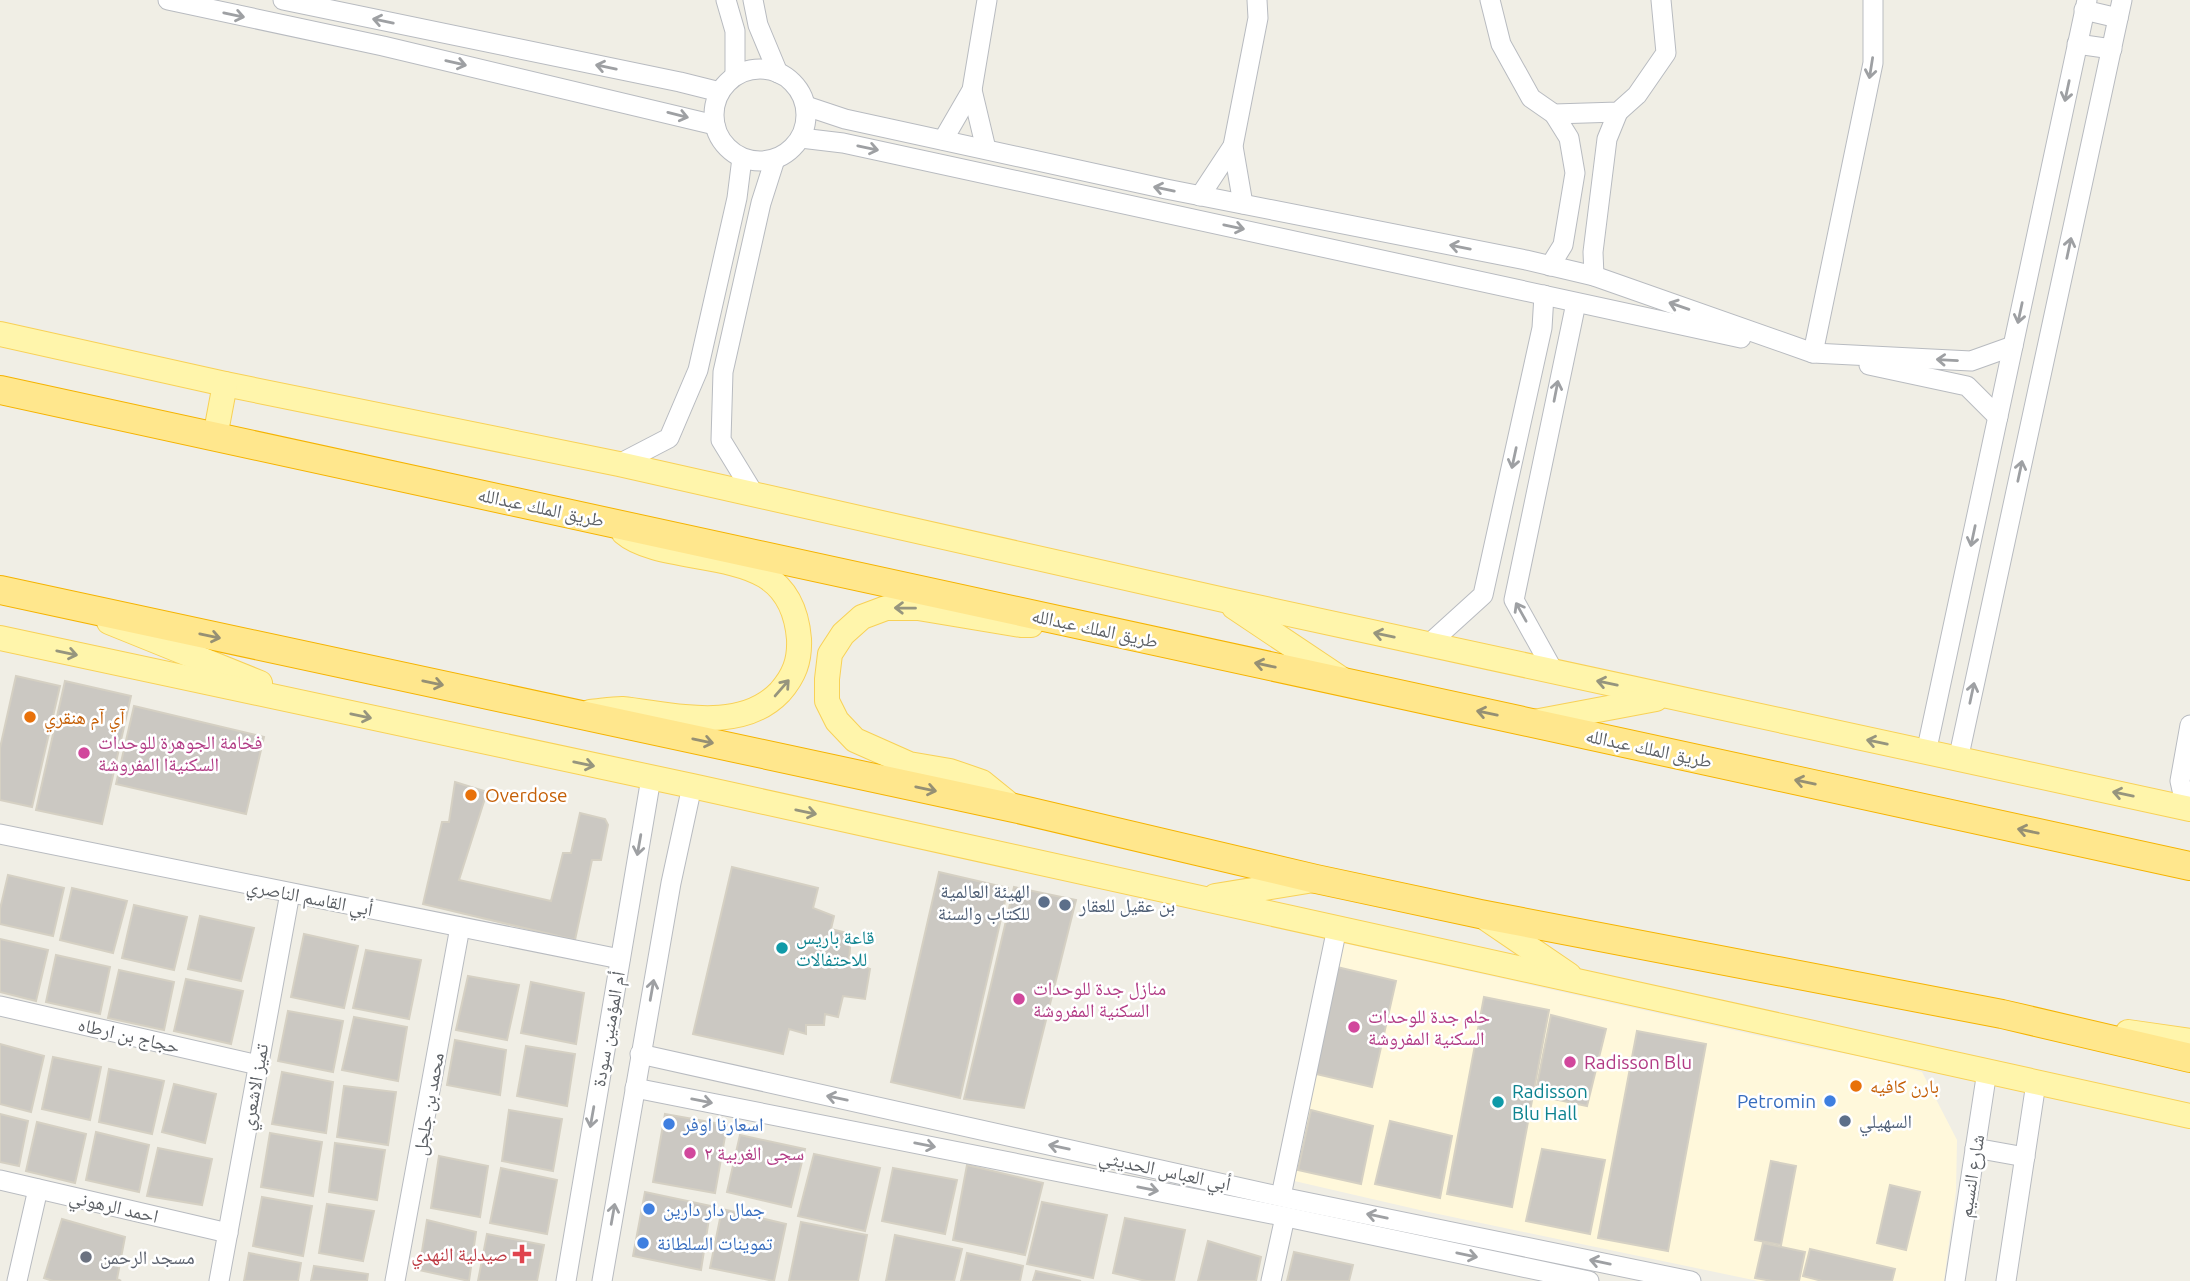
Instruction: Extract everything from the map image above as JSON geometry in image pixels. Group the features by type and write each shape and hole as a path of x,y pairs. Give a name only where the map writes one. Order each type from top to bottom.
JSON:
{"highway":[{"name":"طريق الملك عبدالله","path":"0,390 2190,866"},
{"path":"0,590 1014,808 1316,879 1480,914 2002,1014 2190,1058"}],"main road":[{"path":"0,334 225,384 619,464 1224,600 1958,760 2189,806"},
{"path":"215,437 225,384"},
{"path":"576,713 620,709 698,718 737,715 774,697 795,671 800,652 794,610 781,590 765,576 731,564 654,547 631,539 612,523"},
{"path":"1224,600 1347,683"},
{"path":"73,607 320,708"},
{"path":"1014,808 982,782 950,771 909,764 855,740 837,721 827,701 830,654 843,634 862,617 886,607 918,608 1021,625 1070,623"},
{"path":"0,639 692,786 2190,1116"},
{"path":"1531,723 1667,696"},
{"path":"2072,840 2190,879"},
{"path":"1201,898 1316,879"},
{"path":"1480,914 1579,982"},
{"path":"2002,1014 2190,1041"}],"street":[{"path":"167,0 383,46 715,125"},
{"path":"283,0 720,92"},
{"path":"726,0 735,31 735,76"},
{"path":"753,0 758,25 778,73"},
{"path":"943,140 972,90 987,0"},
{"path":"1243,204 1233,146 1258,18 1256,0"},
{"path":"1490,0 1501,44 1531,98 1554,114 1569,138 1576,173 1563,244 1550,266"},
{"path":"1594,276 1593,252 1607,139 1618,112 1637,95 1666,53 1661,0"},
{"path":"1813,352 1873,63 1873,0"},
{"path":"1926,753 2085,5 2120,9 1958,760"},
{"path":"2077,44 2112,50"},
{"path":"756,69 778,73 796,86 806,106 805,128 801,138 794,147 775,159 753,161 742,158 724,144 715,125 714,114 720,92 735,76 756,69"},
{"path":"972,90 986,149"},
{"path":"806,106 845,119 1200,196 1594,276 1813,352 1971,361 2013,346"},
{"path":"1554,114 1618,112"},
{"path":"801,138 843,143 1966,386 1998,417"},
{"path":"1200,196 1233,146"},
{"path":"619,464 669,438 698,370 737,198 742,158"},
{"path":"754,494 721,440 723,372 761,203 775,159"},
{"path":"1429,644 1483,595 1542,328 1544,295"},
{"path":"1554,672 1514,600 1576,303"},
{"path":"2189,806 2180,780 2190,725"},
{"name":"أم المؤمنين سودة","path":"566,1281 650,778"},
{"name":"أم المؤمنين سودة","path":"606,1280 640,1055 671,883 692,786"},
{"name":"أبي القاسم الناصري","path":"0,834 620,959"},
{"name":"تميز الاشعري","path":"219,1281 289,893"},
{"name":"محمد بن جلجل","path":"396,1281 460,927"},
{"path":"1281,1196 1337,928"},
{"name":"حجاج بن ارطاه","path":"0,1006 258,1065"},
{"name":"أبي العباس الحديثي","path":"640,1055 1281,1196 1691,1281"},
{"name":"شارع النسيم","path":"1955,1281 1987,1071"},
{"path":"2006,1281 2036,1083"},
{"name":"أبي العباس الحديثي","path":"635,1088 1284,1217 1590,1281"},
{"path":"1975,1148 2025,1157"},
{"name":"احمد الرهوني","path":"0,1180 228,1233"},
{"path":"17,1281 38,1189"},
{"path":"1271,1281 1284,1217"}],"shaded area":[{"path":"1343,943 1922,1072 1957,1140 1956,1191 1944,1281 1758,1281 1290,1180"}],"building":[{"name":"آي آم هنقري","path":"16,676 60,686 32,807 0,800 0,748"},
{"name":"فخامة الجوهرة للوحدات السكنيةا المفروشة","path":"65,681 131,696 102,824 36,810"},
{"path":"134,706 264,737 246,814 116,784"},
{"path":"455,782 487,792 459,880 551,901 563,853 571,853 580,813 605,819 608,825 601,860 592,860 575,940 423,904 442,822 449,822"},
{"name":"قاعة باريس للاحتفالات","path":"732,867 818,888 813,908 834,916 831,929 851,934 849,962 870,969 865,999 843,996 838,1017 825,1014 824,1025 806,1025 806,1034 789,1029 783,1054 693,1034"},
{"path":"939,872 1008,888 960,1098 891,1082"},
{"path":"8,875 64,888 53,936 0,924 0,909"},
{"name":"منازل جدة للوحدات السكنية المفروشة","path":"1014,887 1076,900 1024,1108 964,1099"},
{"path":"72,888 127,901 113,953 60,940"},
{"path":"134,905 187,917 174,970 122,958"},
{"path":"200,916 254,928 241,981 188,969"},
{"path":"304,934 358,946 344,1008 291,997"},
{"path":"0,939 48,950 36,1001 0,992"},
{"path":"366,950 421,960 409,1019 353,1008"},
{"path":"56,955 110,967 100,1014 46,1002"},
{"name":"حلم جدة للوحدات السكنية المفروشة","path":"1337,967 1396,981 1372,1087 1312,1073"},
{"path":"119,970 174,982 164,1030 108,1018"},
{"path":"468,976 519,985 507,1040 456,1030"},
{"path":"186,979 243,991 231,1044 174,1031"},
{"path":"531,982 584,993 576,1044 521,1033"},
{"name":"Radisson Blu Hall","path":"1484,997 1549,1010 1512,1207 1447,1194"},
{"path":"288,1011 343,1021 333,1072 278,1061"},
{"name":"Radisson Blu","path":"1551,1015 1606,1029 1587,1106 1535,1095"},
{"path":"354,1017 407,1027 398,1081 342,1070"},
{"path":"1637,1031 1706,1044 1668,1251 1598,1238"},
{"path":"455,1040 506,1050 500,1095 447,1085"},
{"path":"0,1044 44,1056 31,1112 0,1104"},
{"path":"526,1046 575,1054 567,1106 517,1096"},
{"path":"53,1057 101,1067 90,1120 42,1109"},
{"path":"109,1069 164,1081 152,1134 99,1122"},
{"path":"282,1072 333,1082 326,1133 272,1124"},
{"path":"174,1084 216,1094 205,1143 162,1132"},
{"path":"344,1086 396,1092 388,1145 337,1137"},
{"path":"509,1110 562,1119 553,1171 502,1161"},
{"path":"1311,1110 1373,1126 1361,1184 1298,1170"},
{"path":"0,1114 28,1121 19,1166 0,1162"},
{"name":"سجى الغربية ٢","path":"665,1114 727,1125 715,1193 653,1182"},
{"path":"1390,1121 1452,1136 1440,1198 1375,1184"},
{"path":"37,1122 86,1134 75,1183 26,1171"},
{"path":"96,1132 149,1145 139,1192 86,1180"},
{"path":"270,1133 322,1142 313,1196 261,1187"},
{"path":"740,1135 805,1149 791,1207 727,1192"},
{"path":"335,1143 385,1150 377,1200 329,1192"},
{"path":"158,1148 212,1159 202,1205 147,1196"},
{"path":"1542,1149 1605,1160 1590,1234 1526,1221"},
{"path":"814,1154 880,1168 865,1231 798,1216"},
{"path":"439,1156 488,1166 480,1217 431,1208"},
{"path":"1771,1161 1796,1166 1781,1245 1755,1240"},
{"path":"967,1165 1043,1183 1025,1255 953,1240"},
{"path":"501,1168 557,1180 547,1234 490,1223"},
{"path":"893,1168 957,1180 945,1234 882,1221"},
{"path":"1890,1185 1920,1192 1906,1250 1877,1243"},
{"path":"645,1192 711,1206 701,1270 633,1256"},
{"path":"262,1197 312,1206 303,1256 253,1246"},
{"path":"1042,1202 1107,1215 1093,1278 1027,1264"},
{"path":"327,1204 374,1211 363,1261 319,1253"},
{"path":"722,1209 786,1224 774,1281 710,1268"},
{"path":"1125,1218 1185,1230 1174,1281 1146,1281 1113,1273"},
{"name":"مسجد الرحمن","path":"62,1219 125,1237 117,1279 121,1281 53,1281 44,1278"},
{"path":"427,1220 476,1232 469,1281 419,1270"},
{"path":"801,1222 867,1235 858,1281 789,1281"},
{"path":"487,1234 544,1245 537,1281 478,1281"},
{"path":"895,1235 962,1249 954,1281 886,1281"},
{"path":"1208,1241 1261,1257 1256,1281 1198,1281"},
{"path":"1763,1243 1805,1252 1799,1281 1755,1278"},
{"path":"1810,1249 1895,1269 1892,1281 1822,1281 1803,1276"},
{"path":"1294,1252 1353,1265 1349,1281 1287,1281"},
{"path":"249,1253 301,1263 298,1281 244,1281"},
{"path":"967,1253 1023,1266 1020,1281 961,1281"},
{"path":"314,1266 368,1274 367,1281 311,1281"},
{"path":"1036,1271 1081,1281 1033,1281"}],"place":[{"name":"آي آم هنقري","path":"30,717"},
{"name":"فخامة الجوهرة للوحدات السكنيةا المفروشة","path":"84,753"},
{"name":"Overdose","path":"471,795"},
{"name":"الهيئة العالمية للكتاب والسنة","path":"1044,902"},
{"name":"بن عقيل للعقار","path":"1065,905"},
{"name":"قاعة باريس للاحتفالات","path":"782,948"},
{"name":"منازل جدة للوحدات السكنية المفروشة","path":"1019,999"},
{"name":"حلم جدة للوحدات السكنية المفروشة","path":"1354,1027"},
{"name":"Radisson Blu","path":"1570,1062"},
{"name":"بارن كافيه","path":"1856,1086"},
{"name":"Petromin","path":"1830,1101"},
{"name":"Radisson Blu Hall","path":"1498,1102"},
{"name":"السهيلي","path":"1845,1121"},
{"name":"اسعارنا اوفر","path":"669,1124"},
{"name":"سجى الغربية ٢","path":"690,1153"},
{"name":"جمال دار دارين","path":"649,1209"},
{"name":"تموينات السلطانة","path":"643,1243"},
{"name":"صيدلية النهدي","path":"522,1254"},
{"name":"مسجد الرحمن","path":"86,1257"}]}
